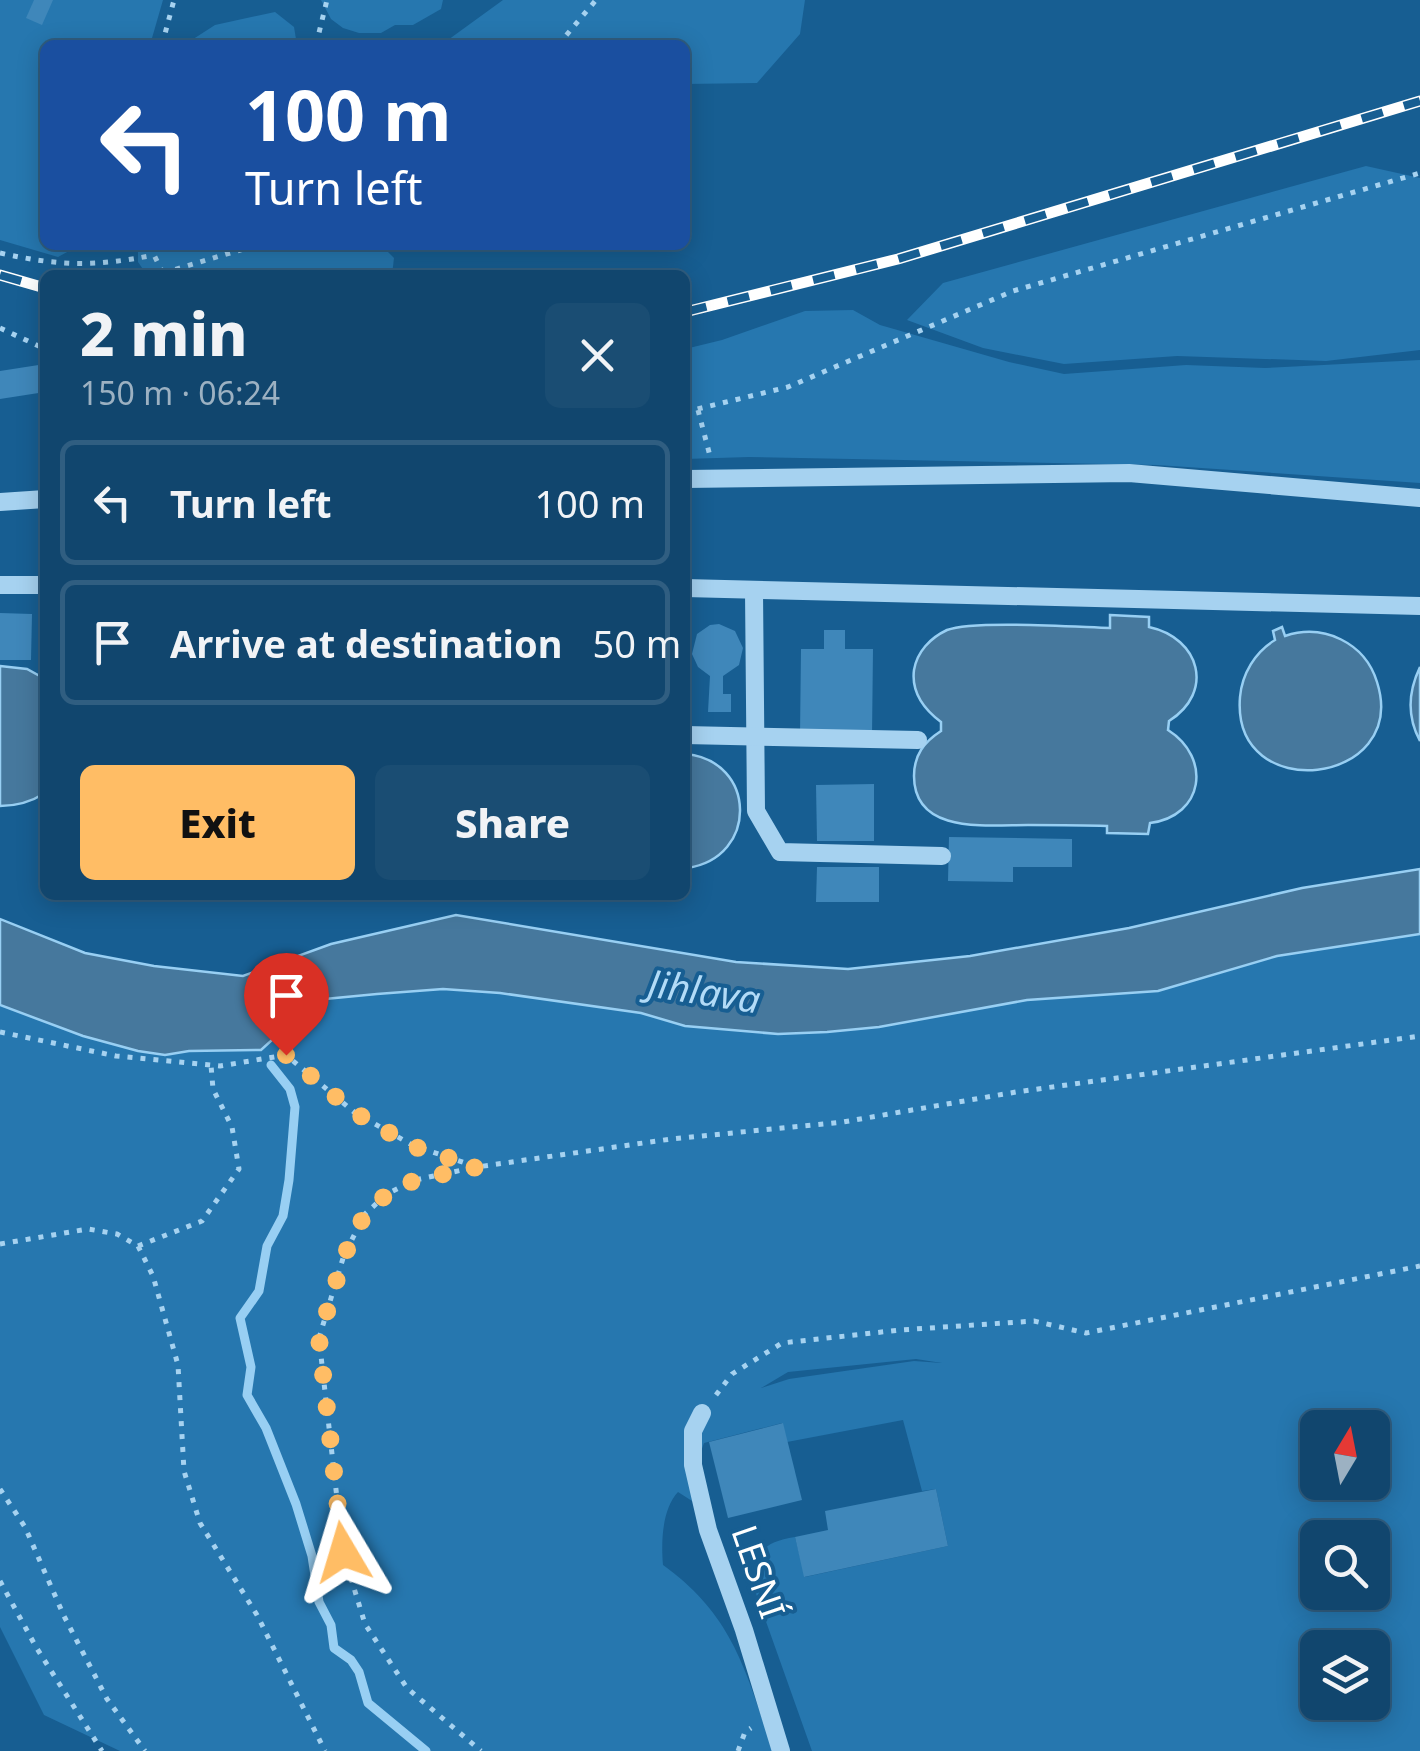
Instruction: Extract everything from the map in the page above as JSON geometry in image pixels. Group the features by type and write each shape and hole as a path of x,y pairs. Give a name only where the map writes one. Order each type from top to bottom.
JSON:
{"street":[{"path":"690,479 1129,473 1420,498"},
{"path":"0,502 40,500"},
{"path":"0,585 40,585"},
{"path":"690,588 1420,606"},
{"path":"754,590 756,811 780,852 942,856"},
{"path":"690,735 918,740"},
{"name":"LESNÍ","path":"702,1413 692,1431 693,1465 708,1530 781,1751"}],"path":[{"path":"163,40 174,0"},
{"path":"317,40 327,0"},
{"path":"562,40 596,0"},
{"path":"690,411 788,387 1012,291 1420,173"},
{"path":"152,250 161,270"},
{"path":"176,270 241,250"},
{"path":"0,253 54,265 119,262 154,255"},
{"path":"0,328 40,347"},
{"path":"698,410 716,478"},
{"path":"0,1032 116,1056 211,1065 286,1055 354,1112 412,1146 477,1167"},
{"path":"481,1751 407,1688 366,1624 343,1552 319,1338 344,1256 365,1214 387,1194 415,1180 477,1167 670,1139 842,1122 1016,1092 1420,1036"},
{"path":"138,1246 202,1221 239,1169 232,1127 213,1089 211,1065"},
{"path":"0,1244 88,1229 117,1234 138,1246 153,1276 178,1365 184,1470 200,1523 258,1615 325,1751"},
{"path":"702,1413 732,1374 782,1343 900,1330 1034,1322 1086,1333 1420,1266"},
{"path":"0,1489 26,1526 64,1616 107,1698 144,1751"},
{"path":"0,1582 36,1648 102,1751"}],"shaded area":[{"path":"0,0 163,0 151,40 40,40 40,250 71,250 58,257 0,240"},
{"path":"321,0 443,0 441,9 413,25 395,25 381,33 359,33 331,19"},
{"path":"503,0 805,0 800,34 757,83 690,84 690,40 448,40"},
{"path":"275,12 294,27 296,40 192,40 215,25"},
{"path":"1366,166 1420,178 1420,350 1326,361 1177,356 1064,364 983,348 907,320 943,283"},
{"path":"138,250 384,250 394,258 393,270 144,270 138,262"},
{"path":"853,310 880,325 1064,374 1186,365 1265,368 1420,360 1420,483 1157,465 690,459 690,348 805,311"},
{"path":"1420,934 1420,1751 812,1751 753,1585 756,1564 768,1546 795,1537 805,1577 948,1546 936,1489 922,1491 903,1420 787,1442 782,1423 704,1443 697,1463 703,1508 678,1492 669,1507 663,1565 687,1584 722,1625 745,1671 773,1751 120,1751 44,1715 0,1627 0,1005 83,1036 165,1055 260,1050 305,1010 325,999 443,989 641,1013 685,1026 778,1034 879,1027 1026,1000 1206,978 1277,956","holes":["916,1359 942,1363 914,1361 789,1379 761,1388 788,1372"]}],"water":[{"path":"1110,615 1149,617 1149,627 1180,642 1195,667 1192,696 1169,721 1168,730 1182,742 1196,770 1191,798 1182,809 1150,823 1148,834 1107,833 1107,826 956,823 926,809 917,795 914,768 921,750 941,731 941,722 925,706 915,686 916,663 925,646 941,633 960,627 1110,628"},
{"path":"1282,627 1285,636 1314,632 1341,640 1353,647 1371,668 1377,682 1380,717 1368,744 1346,761 1318,770 1288,768 1262,756 1245,732 1240,697 1244,680 1256,657 1275,640 1273,631"},
{"path":"0,666 27,669 40,676 40,796 24,803 0,806"},
{"path":"1420,667 1420,741 1411,704"},
{"path":"690,755 709,760 726,773 736,790 740,809 737,829 727,847 711,860 690,867"},
{"name":"Jihlava","path":"1420,869 1420,934 1277,956 1158,991 1027,1000 879,1027 827,1032 778,1034 685,1026 641,1013 443,989 325,999 305,1010 261,1050 165,1055 83,1036 0,1005 0,919 85,953 243,976 331,944 456,915 736,962 848,969 970,956 1129,928 1302,888"}],"building":[{"path":"34,0 53,0 42,25 26,18"},
{"path":"40,365 40,393 0,399 0,371"},
{"path":"0,613 32,614 31,660 0,660"},
{"path":"719,624 735,631 743,648 739,665 723,676 723,694 731,694 731,712 708,712 710,676 698,667 692,654 697,634"},
{"path":"824,630 845,630 845,649 873,649 872,736 800,735 801,649 824,649"},
{"path":"874,784 874,841 817,841 816,785"},
{"path":"949,837 1072,839 1072,867 1013,867 1013,882 948,881"},
{"path":"817,867 879,867 879,902 816,902"},
{"path":"783,1423 802,1500 728,1518 709,1442"},
{"path":"936,1489 948,1546 804,1577 795,1537 828,1530 825,1511"}],"waterway":[{"path":"271,1065 290,1089 295,1107 283,1216 267,1246 259,1291 240,1318 251,1367 247,1395 266,1428 296,1504 334,1648 351,1660 359,1672 368,1703 426,1751"}],"railway":[{"path":"690,311 898,259 1420,101"},
{"path":"0,275 40,287"}],"route":[{"path":"286,1055 354,1112 412,1146 477,1167 415,1180 387,1194 365,1214 344,1256 319,1338 343,1552"}]}
